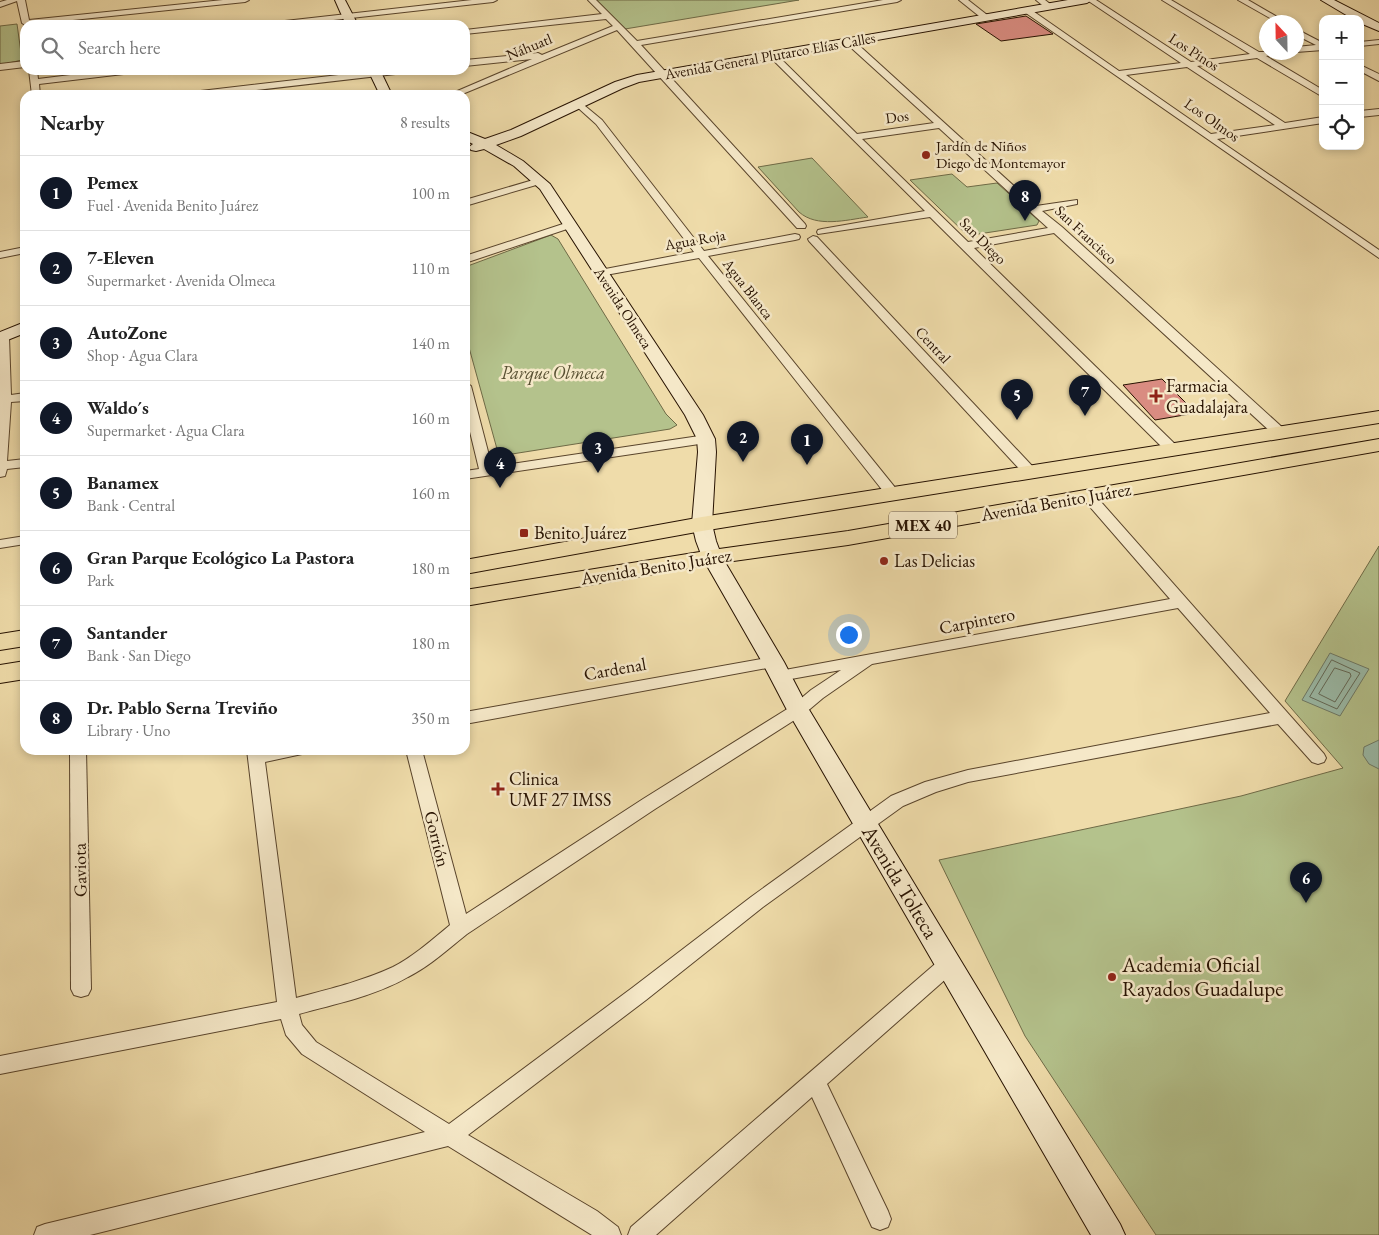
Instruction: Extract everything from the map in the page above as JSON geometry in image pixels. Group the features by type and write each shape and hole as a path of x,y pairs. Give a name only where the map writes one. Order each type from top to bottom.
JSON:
{"main road":[{"name":"Avenida Benito Juárez","path":"470,566 702,524 1278,431 1379,417"},
{"name":"Avenida Benito Juárez","path":"470,597 712,557 848,538 1379,445"},
{"path":"0,642 20,639"},
{"path":"0,674 20,671"}],"street":[{"path":"0,5 14,0"},
{"path":"21,0 25,20"},
{"path":"55,20 245,0"},
{"path":"340,0 350,20"},
{"path":"357,20 493,0"},
{"path":"592,0 635,44 801,226"},
{"path":"635,44 897,0"},
{"path":"963,0 987,18"},
{"path":"1040,0 1050,7"},
{"name":"Avenida General Plutarco Elías Calles","path":"470,149 516,133 628,82 661,74 1087,0"},
{"name":"Los Pinos","path":"1091,0 1283,126"},
{"path":"1166,0 1319,92"},
{"path":"1242,0 1269,15"},
{"path":"1326,0 1379,28"},
{"path":"1338,0 1379,21"},
{"path":"1344,0 1354,8"},
{"name":"Los Olmos","path":"1027,11 1379,255"},
{"path":"470,31 607,16"},
{"name":"Náhuatl","path":"464,90 617,27"},
{"path":"1304,35 1319,44"},
{"name":"San Francisco","path":"850,42 944,125 1278,431"},
{"path":"1364,44 1379,42"},
{"path":"1304,49 1319,47"},
{"path":"470,62 516,57 547,56"},
{"name":"San Diego","path":"773,56 1172,449"},
{"path":"1117,74 1258,56"},
{"path":"0,67 20,65"},
{"path":"1364,69 1379,78"},
{"path":"33,75 35,90"},
{"path":"34,82 91,75"},
{"path":"232,90 351,75"},
{"path":"376,75 384,90"},
{"name":"Agua Blanca","path":"579,104 599,122 701,254 892,493"},
{"path":"1364,114 1379,112"},
{"path":"1210,137 1319,121"},
{"name":"Dos","path":"855,137 944,125"},
{"name":"Avenida Olmeca","path":"470,137 485,144 528,171 540,181 694,415 706,439 707,452 702,524"},
{"path":"470,202 540,181"},
{"path":"1036,209 1073,202"},
{"path":"794,237 792,231 801,226 812,226 817,236 933,213"},
{"path":"470,258 569,226"},
{"path":"966,246 1058,229"},
{"name":"Agua Roja","path":"600,273 794,237 817,236"},
{"name":"Central","path":"817,236 1030,472"},
{"path":"0,254 20,251"},
{"path":"0,473 5,400 2,338 20,329"},
{"path":"5,400 20,398"},
{"path":"470,413 486,471"},
{"path":"470,473 706,439"},
{"path":"0,466 20,464"},
{"path":"1089,497 1318,758"},
{"name":"Avenida Tolteca","path":"702,524 712,557 798,710 1109,1235"},
{"path":"0,544 20,541"},
{"name":"Carpintero","path":"776,669 866,661 1182,602"},
{"path":"0,1065 288,1009 365,987 401,972 432,952 460,928 649,804 798,710 817,694 866,661"},
{"name":"Cardenal","path":"470,717 776,669"},
{"path":"45,1235 450,1136 639,994 757,902 897,801 930,787 968,776 1282,717"},
{"name":"Gaviota","path":"78,755 81,989"},
{"path":"255,755 288,1009 293,1029 309,1048 450,1136 589,1219 610,1235"},
{"name":"Gorrión","path":"415,755 460,928"},
{"path":"639,1235 949,964"},
{"path":"815,1081 880,1219"}],"green space":[{"path":"596,0 799,0 625,29"},
{"path":"17,24 20,60 0,65 0,26"},
{"path":"812,158 868,217 832,222 806,217 799,212 758,167"},
{"path":"952,174 967,187 997,183 1039,221 1037,225 972,235 965,233 910,180"},
{"name":"Parque Olmeca","path":"551,235 558,239 666,414 677,425 670,429 512,454 505,454 497,449 470,351 470,265"},
{"path":"1379,546 1379,1235 1156,1235 1025,1036 939,860 1241,796 1343,768 1285,701"}],"water":[{"path":"1330,653 1369,669 1340,716 1302,700"},
{"path":"1379,740 1379,769 1369,764 1363,755 1364,747"}],"building":[{"path":"1026,16 1053,34 1001,41 976,24"},
{"name":"Farmacia Guadalajara","path":"1162,379 1196,413 1155,420 1123,385"}],"place":[{"name":"Jardín de Niños Diego de Montemayor","path":"926,155"},
{"name":"Dr. Pablo Serna Treviño","path":"1025,221"},
{"name":"Farmacia Guadalajara","path":"1156,396"},
{"name":"Santander","path":"1085,416"},
{"name":"Banamex","path":"1017,420"},
{"name":"7-Eleven","path":"743,462"},
{"name":"Pemex","path":"807,465"},
{"name":"AutoZone","path":"598,473"},
{"name":"Waldo´s","path":"500,488"},
{"name":"Benito Juárez","path":"524,533"},
{"name":"Las Delicias","path":"884,561"},
{"name":"Clinica UMF 27 IMSS","path":"498,789"},
{"name":"Gran Parque Ecológico La Pastora","path":"1306,903"},
{"name":"Academia Oficial Rayados Guadalupe","path":"1112,977"}]}
